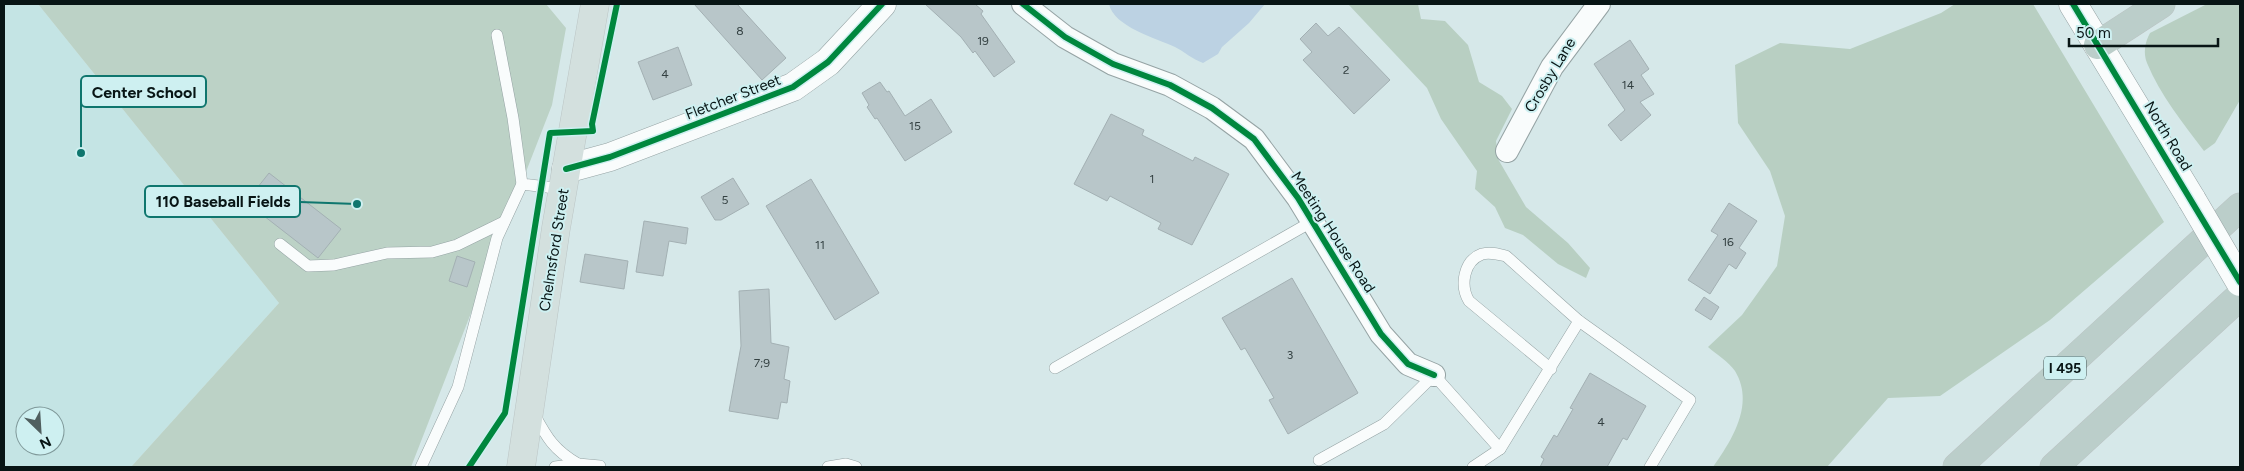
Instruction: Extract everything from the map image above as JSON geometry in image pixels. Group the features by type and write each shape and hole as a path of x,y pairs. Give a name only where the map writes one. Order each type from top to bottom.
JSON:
{"highway":[{"path":"2098,45 2161,4"},
{"name":"I 495","path":"1957,467 2240,207"},
{"path":"2054,467 2240,296"}],"main road":[{"name":"Chelmsford Street","path":"521,467 564,179 594,4"}],"street":[{"name":"Fletcher Street","path":"564,179 610,157 793,87 828,62 882,4"},
{"name":"Meeting House Road","path":"1023,4 1065,36 1113,64 1170,85 1212,108 1254,139 1313,221 1381,334 1408,364 1434,375"},
{"name":"Crosby Lane","path":"1507,151 1552,67 1599,4"},
{"name":"North Road","path":"2073,4 2240,282"}],"lane":[{"path":"420,467 458,387 497,238 522,184 513,118 497,35"},
{"path":"522,184 564,179"},
{"path":"1055,368 1313,221"},
{"path":"280,244 308,266 334,265 387,253 432,252 457,244 504,222"},
{"path":"1551,369 1469,301 1463,286 1464,274 1471,263 1481,254 1494,253 1506,256 1579,321 1690,400 1650,467"},
{"path":"1473,467 1500,449 1579,321"},
{"path":"1319,460 1384,424 1434,375 1500,449"},
{"path":"530,407 547,439 560,453 578,464"},
{"path":"555,467 578,464 603,467"},
{"path":"828,467 846,464 856,467"}],"shaded area":[{"path":"4,4 38,4 279,303 131,467 4,467"},
{"path":"1109,4 1265,4 1249,23 1222,47 1218,54 1203,63 1175,47 1147,36 1127,25 1112,12"}],"green space":[{"path":"38,4 546,4 566,28 552,105 411,467 131,467 279,303"},
{"path":"1348,4 1418,4 1421,19 1445,21 1468,45 1479,82 1502,96 1512,109 1496,141 1498,159 1526,207 1568,243 1590,268 1586,278 1558,264 1523,235 1505,228 1495,207 1475,189 1477,171 1441,119 1427,88"},
{"path":"1955,4 2033,4 2164,222 2050,320 1940,396 1888,398 1827,467 1713,467 1734,433 1742,409 1743,396 1741,383 1735,371 1708,347 1742,315 1777,266 1785,216 1770,171 1738,123 1735,65 1780,43 1850,49 1941,13"},
{"path":"2207,4 2240,4 2240,100 2215,143 2204,151 2158,86 2147,63 2145,51 2150,33"}],"building":[{"path":"694,4 737,4 786,58 762,80"},
{"path":"925,4 975,4 983,11 981,14 1015,62 994,77 975,51 973,53 961,37"},
{"path":"1316,23 1328,36 1339,27 1390,80 1354,114 1303,60 1312,52 1300,39"},
{"path":"1630,40 1649,69 1641,75 1654,94 1640,102 1651,115 1621,141 1608,125 1625,110 1594,64"},
{"path":"678,47 692,85 653,100 638,62"},
{"path":"880,82 887,92 889,91 905,116 931,99 952,132 905,161 877,118 875,119 867,107 869,105 862,93"},
{"path":"1111,114 1144,130 1142,135 1193,161 1195,157 1229,174 1192,245 1158,229 1161,223 1110,196 1107,201 1074,184"},
{"path":"269,173 341,229 318,258 246,202"},
{"path":"733,178 749,204 721,220 715,220 701,197"},
{"path":"811,179 879,293 835,320 766,206"},
{"path":"1729,203 1757,221 1739,248 1746,253 1736,269 1729,264 1710,294 1688,280 1718,235 1711,231"},
{"path":"644,221 688,228 686,244 669,241 663,276 636,272"},
{"path":"585,254 628,261 624,289 580,282"},
{"path":"457,256 475,262 467,287 449,281"},
{"path":"1292,278 1358,393 1288,434 1269,400 1274,398 1245,348 1241,350 1222,318"},
{"path":"769,289 771,343 789,347 784,379 790,381 787,403 781,402 778,419 729,411 741,346 739,291"},
{"path":"1704,297 1719,307 1711,320 1695,310"},
{"path":"1590,373 1646,406 1627,440 1623,438 1607,467 1540,467 1544,459 1541,457 1554,435 1557,437 1573,409 1570,408"}],"cycle path":[{"path":"469,467 505,413 550,133 593,131 592,124 617,4"},
{"path":"566,169 610,157 793,87 828,62 882,4"},
{"path":"1023,4 1065,37 1113,64 1170,85 1212,108 1254,139 1298,198 1381,334 1408,364 1434,375"},
{"path":"2073,4 2240,282"}],"place":[{"name":"Center School","path":"81,153"},
{"name":"110 Baseball Fields","path":"357,204"}]}
